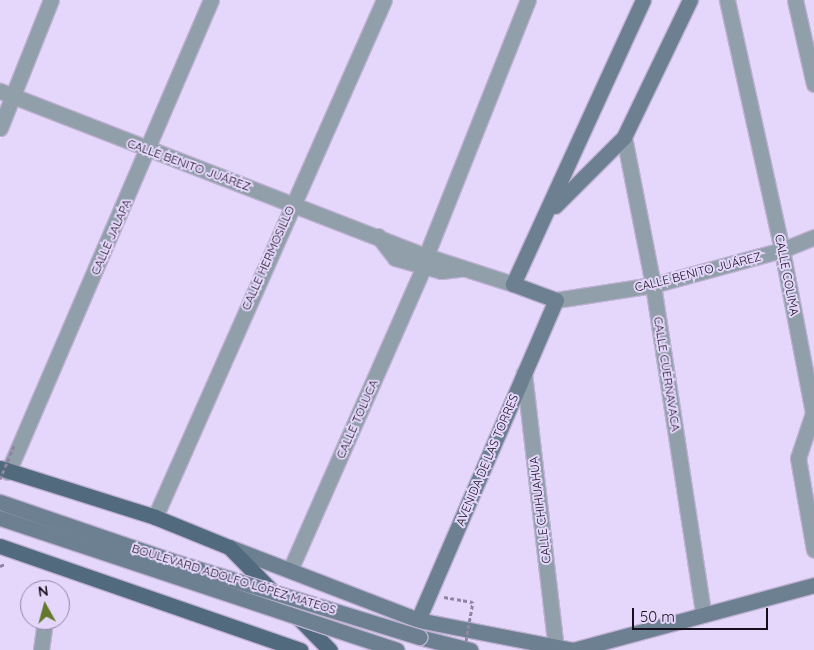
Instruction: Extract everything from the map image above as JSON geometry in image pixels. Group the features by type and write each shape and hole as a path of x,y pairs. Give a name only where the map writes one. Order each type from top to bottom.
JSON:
{"main road":[{"path":"513,284 548,212 642,0"},
{"path":"548,212 624,137 690,0"},
{"name":"CALLE BENITO JUÁREZ","path":"513,284 556,300"},
{"name":"AVENIDA DE LAS TORRES","path":"418,620 556,300"},
{"name":"BOULEVARD ADOLFO LÓPEZ MATEOS","path":"3,473 155,517 418,620 546,648 572,650"},
{"name":"BOULEVARD ADOLFO LÓPEZ MATEOS","path":"0,502 169,560 468,646"},
{"name":"BOULEVARD ADOLFO LÓPEZ MATEOS","path":"0,518 397,650"},
{"path":"0,546 301,650"},
{"path":"230,547 330,650"},
{"path":"572,650 703,613 814,586"}],"street":[{"path":"0,128 7,94 51,0"},
{"name":"CALLE JALAPA","path":"3,473 149,151 211,0"},
{"name":"CALLE HERMOSILLO","path":"155,517 384,0"},
{"name":"CALLE TOLUCA","path":"290,570 425,262 528,0"},
{"name":"CALLE COLIMA","path":"727,0 782,250 813,413 798,458 814,550"},
{"path":"796,0 814,84"},
{"name":"CALLE BENITO JUÁREZ","path":"7,94 149,151 293,202 378,236 425,262 465,268 513,284"},
{"name":"CALLE CUERNAVACA","path":"624,137 653,285 703,613"},
{"name":"CALLE BENITO JUÁREZ","path":"556,300 653,285 782,250 814,237"},
{"name":"CALLE CHIHUAHUA","path":"524,373 546,648"},
{"path":"41,650 44,630"}],"path":[{"path":"3,473 15,444"},
{"path":"446,597 473,602 468,646"}]}
